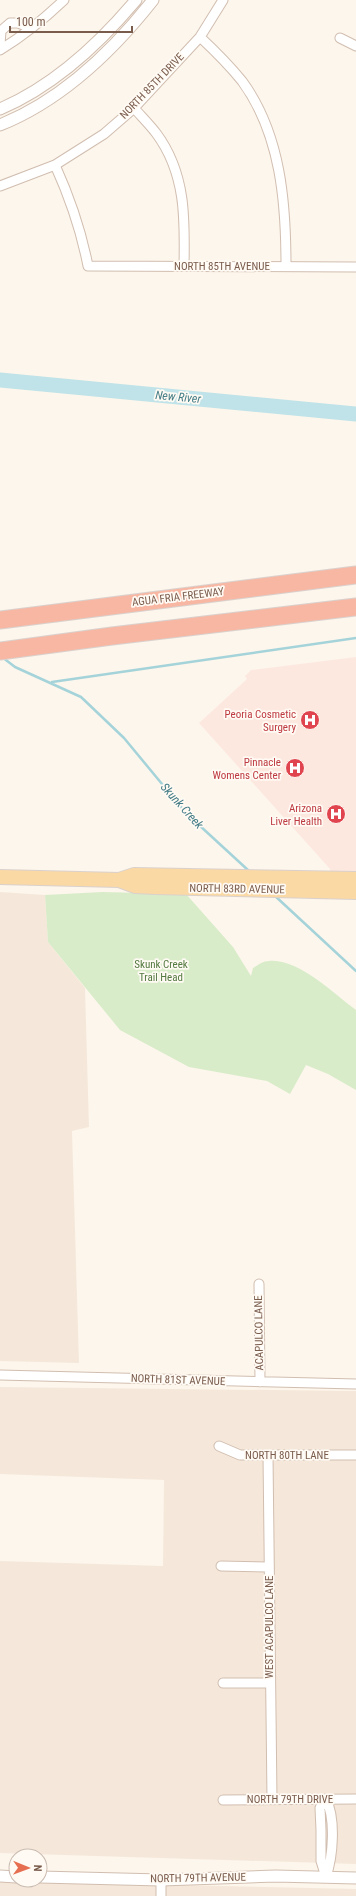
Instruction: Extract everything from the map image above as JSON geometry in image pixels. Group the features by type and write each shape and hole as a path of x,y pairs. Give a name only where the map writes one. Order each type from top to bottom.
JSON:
{"highway":[{"name":"AGUA FRIA FREEWAY","path":"0,620 356,574"},
{"path":"0,651 356,607"}],"main road":[{"name":"NORTH 83RD AVENUE","path":"0,878 119,880 134,875 144,875 356,879"},
{"name":"NORTH 83RD AVENUE","path":"119,880 135,886 155,887 351,891"}],"street":[{"path":"0,50 32,28 64,0"},
{"path":"0,109 24,98 44,86 93,46 136,0"},
{"path":"0,125 35,109 52,98 84,73 103,55 153,0"},
{"name":"NORTH 85TH DRIVE","path":"0,186 54,165 104,134 134,108 200,37 223,0"},
{"path":"0,45 1,31 10,23 32,28"},
{"path":"200,37 221,57 242,81 259,108 270,136 277,160 286,218 286,266"},
{"path":"340,38 356,46"},
{"path":"134,108 157,134 178,176 185,217 184,266"},
{"name":"NORTH 85TH AVENUE","path":"54,165 69,195 82,236 88,266 356,267"},
{"name":"ACAPULCO LANE","path":"259,1284 260,1382"},
{"name":"NORTH 81ST AVENUE","path":"0,1375 356,1384"},
{"name":"NORTH 80TH LANE","path":"219,1446 240,1455 356,1455"},
{"name":"WEST ACAPULCO LANE","path":"268,1456 269,1683 272,1799"},
{"path":"221,1566 269,1567"},
{"path":"223,1684 269,1683"},
{"path":"326,1799 331,1809 332,1860 326,1877"},
{"name":"NORTH 79TH DRIVE","path":"224,1800 356,1799"},
{"name":"NORTH 79TH AVENUE","path":"48,1877 161,1880 275,1876 356,1878"},
{"path":"161,1880 161,1896"}],"shaded area":[{"path":"356,657 356,874 330,873 330,869 199,723 247,679 245,676 251,670"},
{"path":"0,892 45,895 48,942 85,988 89,1127 72,1131 79,1363 0,1361"},
{"path":"0,1387 356,1391 356,1864 48,1854 48,1848 8,1848 8,1853 0,1853 0,1561 163,1566 164,1480 0,1474"},
{"path":"0,1881 8,1881 8,1888 48,1888 48,1882 356,1889 356,1896 0,1896"}],"green space":[{"name":"Skunk Creek Trail Head","path":"102,892 186,894 233,947 251,976 253,968 267,961 292,965 315,978 356,1010 356,1090 328,1074 306,1065 290,1094 267,1081 189,1067 120,1030 48,942 45,895"}],"waterway":[{"name":"New River","path":"0,380 356,414"},
{"path":"52,682 356,638"},
{"name":"Skunk Creek","path":"2,657 15,667 81,697 124,738 186,813 249,871"},
{"name":"Skunk Creek","path":"274,895 356,971"}],"place":[{"name":"Peoria Cosmetic Surgery","path":"310,720"},
{"name":"Pinnacle Womens Center","path":"295,768"},
{"name":"Arizona Liver Health","path":"336,814"}]}
